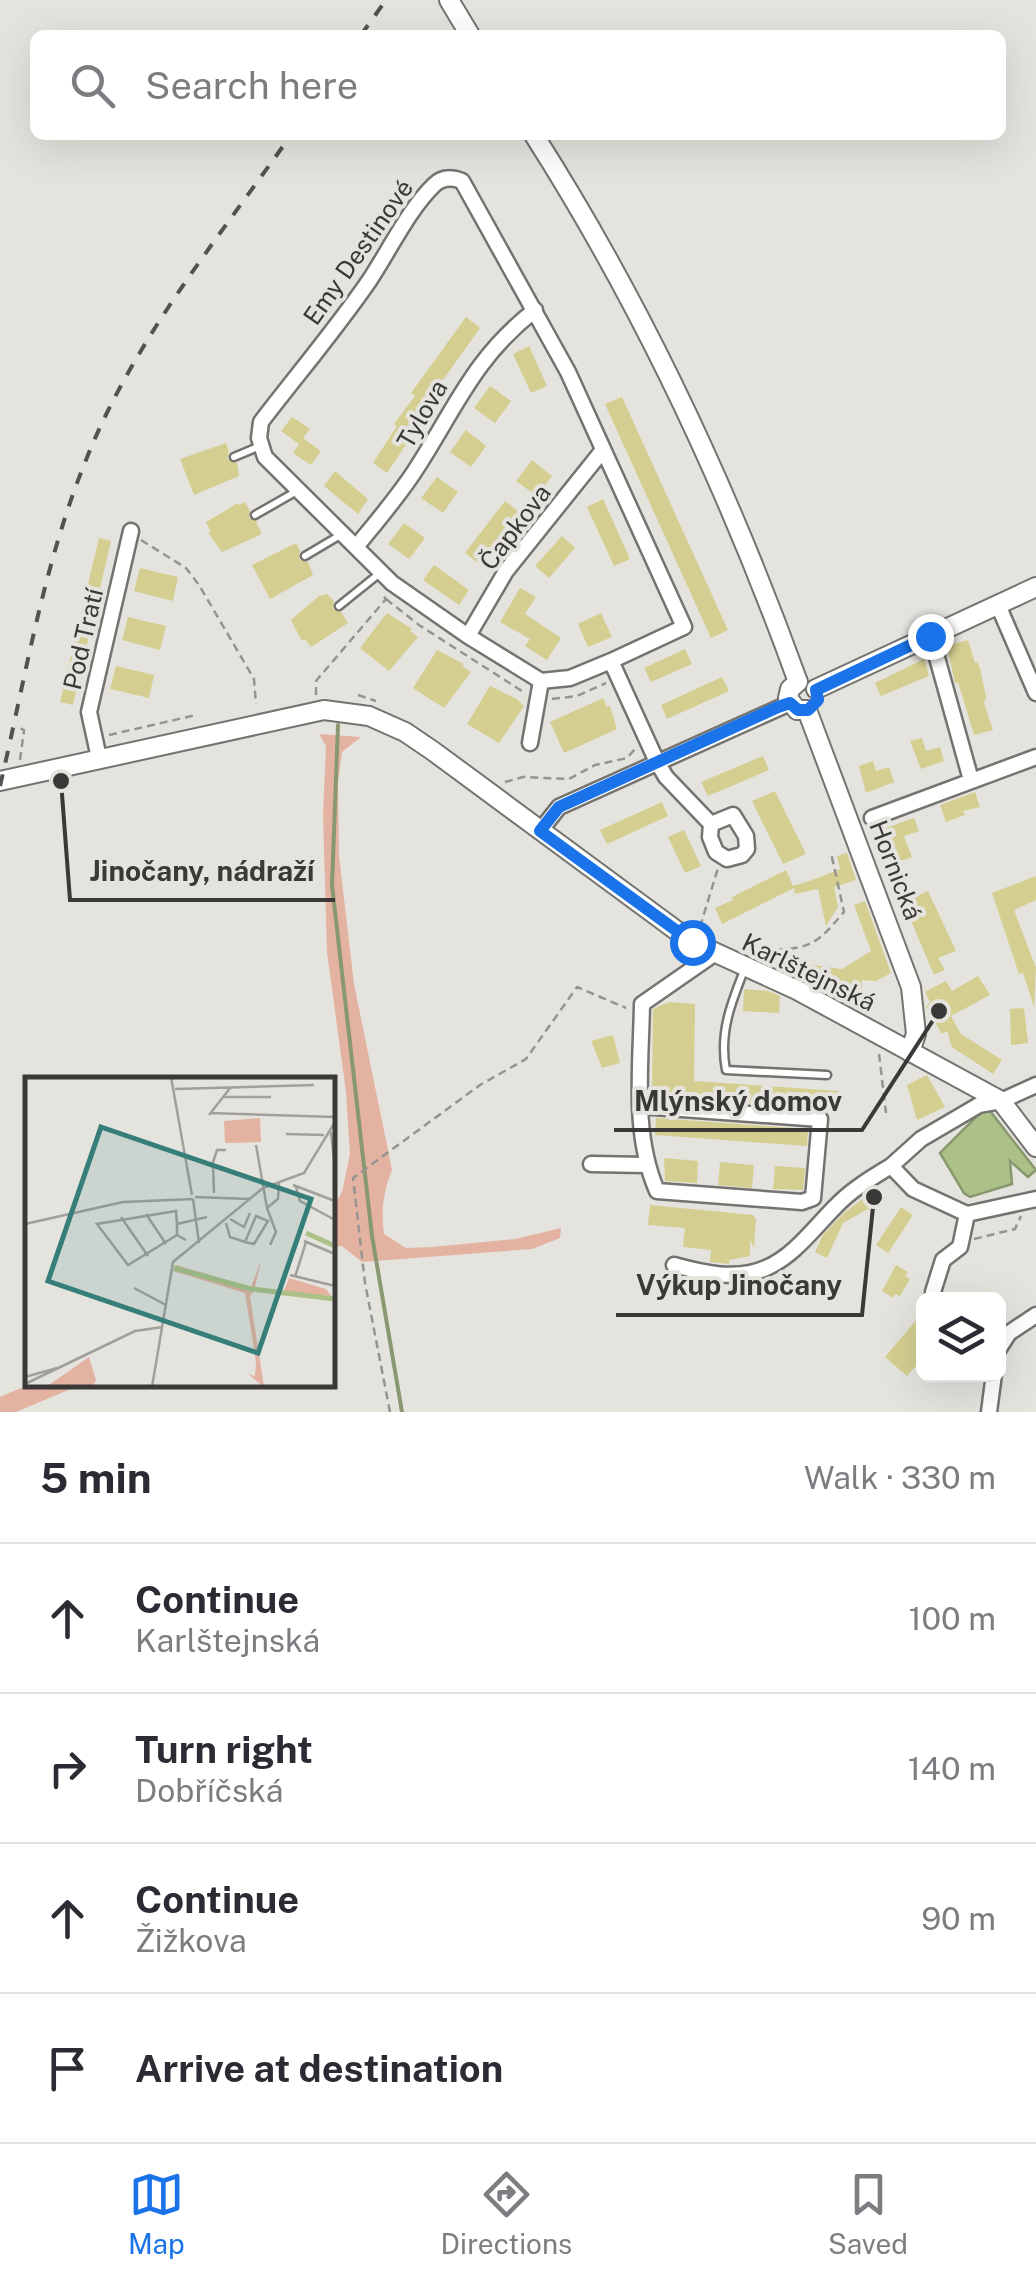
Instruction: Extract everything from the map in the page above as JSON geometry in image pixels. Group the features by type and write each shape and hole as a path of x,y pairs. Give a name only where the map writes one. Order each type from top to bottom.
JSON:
{"street":[{"path":"449,0 467,30"},
{"path":"537,140 610,261 663,362 807,686 818,700 657,762 559,807 540,831"},
{"name":"Emy Destinové","path":"260,446 261,422 367,284 436,182 453,178 462,181 535,310 604,450 684,628 570,678 540,685"},
{"name":"Tylova","path":"356,548 417,469 474,371 494,346 535,310"},
{"path":"260,446 265,457 386,578 540,685 530,743"},
{"name":"Čapkova","path":"468,636 506,571 604,450"},
{"name":"Pod Tratí","path":"99,758 89,712 135,534"},
{"path":"799,707 788,693 930,636 1036,587"},
{"path":"998,604 1036,693"},
{"path":"930,636 971,780"},
{"path":"611,661 666,777 711,824 710,838 722,858 742,855 747,849 746,836 733,815 711,824"},
{"name":"Hornická","path":"799,707 911,987 916,1034 910,1052"},
{"name":"Karlštejnská","path":"0,782 311,712 369,716 405,732 628,898 714,954 870,1029 1001,1101"},
{"path":"872,818 1036,757"},
{"path":"640,1106 820,1119 813,1198 802,1202 657,1191 646,1166 640,1106 642,1004 714,954"},
{"path":"674,1265 706,1274 765,1268 804,1240 837,1204 935,1130 979,1104 1001,1101 1036,1086"},
{"path":"1001,1101 1036,1148"},
{"path":"592,1164 646,1166"},
{"path":"891,1166 913,1190 966,1214 1034,1199"},
{"path":"932,1292 943,1260 960,1247 966,1214"},
{"path":"1006,1338 1036,1315"},
{"path":"988,1412 993,1382"}],"lane":[{"path":"234,457 260,446"},
{"path":"256,516 298,490"},
{"path":"306,556 342,534"},
{"path":"339,606 386,578"},
{"path":"752,970 728,1014 722,1048 726,1070 827,1075"}],"path":[{"path":"135,534 186,568 199,585 254,679 256,704"},
{"path":"386,578 380,594 524,694 540,685 551,699 577,696 608,682"},
{"path":"316,697 316,681 386,599"},
{"path":"95,738 162,726 196,715"},
{"path":"18,768 24,730 20,728"},
{"path":"501,784 523,777 569,779 595,765 628,758 631,751 648,742"},
{"path":"752,970 774,950 804,949 818,941 844,912 830,853"},
{"path":"700,929 722,858"},
{"path":"390,1412 366,1284 354,1178 480,1085 526,1059 577,988 624,1009 642,1004"},
{"path":"870,1029 882,1066 886,1113"},
{"path":"960,1247 987,1234 1015,1229 1034,1199"}],"shaded area":[{"path":"319,734 361,737 342,752 338,782 339,856 354,984 392,1170 383,1202 384,1234 406,1248 515,1239 561,1228 560,1238 532,1249 362,1262 342,1246 335,1247 335,1204 342,1192 350,1154 346,1092 327,952 323,815 326,746"},
{"path":"983,1110 990,1111 1036,1170 1028,1177 1010,1161 1012,1184 970,1197 940,1153"},
{"path":"25,1386 75,1387 16,1412 0,1412 0,1397"}],"building":[{"path":"466,317 480,328 418,415 421,417 411,437 387,473 373,463 415,396 411,393"},
{"path":"529,346 547,386 531,393 513,354"},
{"path":"490,386 511,401 495,423 474,408"},
{"path":"622,397 728,630 711,638 605,404"},
{"path":"292,417 310,429 303,438 321,451 311,465 293,453 299,444 281,431"},
{"path":"466,430 486,446 471,467 450,452"},
{"path":"226,443 227,459 237,463 239,476 194,495 180,459"},
{"path":"532,460 552,476 537,496 516,481"},
{"path":"335,471 368,499 358,514 324,486"},
{"path":"437,477 458,492 443,513 421,498"},
{"path":"603,499 630,559 614,566 587,507"},
{"path":"505,501 519,512 480,564 465,553"},
{"path":"245,502 249,518 258,521 262,534 222,552 208,533 211,532 206,522"},
{"path":"404,523 425,538 409,559 388,544"},
{"path":"562,536 575,548 549,578 535,566"},
{"path":"99,538 111,541 73,705 60,702"},
{"path":"296,543 299,559 308,562 313,575 270,599 252,565"},
{"path":"434,565 469,590 459,605 423,580"},
{"path":"140,568 178,577 173,601 134,591"},
{"path":"520,588 536,597 525,614 561,638 547,660 525,646 530,639 500,622"},
{"path":"327,594 334,601 333,609 341,612 348,623 311,647 305,639 302,641 291,620 319,596"},
{"path":"387,613 418,637 389,671 360,648"},
{"path":"601,613 612,637 588,647 578,624"},
{"path":"128,617 166,626 160,650 122,640"},
{"path":"968,640 980,668 984,703 993,730 974,735 958,682 955,683 947,646"},
{"path":"685,649 692,664 651,682 644,668"},
{"path":"437,650 471,672 444,708 413,688"},
{"path":"924,659 929,676 881,696 875,683"},
{"path":"116,666 154,675 149,698 110,689"},
{"path":"722,677 729,691 667,719 661,705"},
{"path":"490,686 524,706 499,743 467,724"},
{"path":"603,698 610,706 617,729 564,753 550,722"},
{"path":"922,738 926,751 940,747 944,761 921,769 910,741"},
{"path":"763,756 769,770 708,796 701,782"},
{"path":"873,761 876,771 889,767 894,782 866,793 859,766"},
{"path":"775,791 806,854 783,864 752,801"},
{"path":"975,792 980,807 963,811 965,815 946,822 940,805"},
{"path":"662,802 668,816 607,844 600,830"},
{"path":"914,818 919,831 904,836 912,857 895,863 883,829"},
{"path":"684,830 701,866 685,873 668,837"},
{"path":"847,853 856,880 834,887 838,907 826,926 818,889 795,894 794,888 722,924 715,908 733,900 732,897 786,870 793,886 815,879 840,869 837,856"},
{"path":"1036,876 1036,900 1014,910 1036,968 1034,1007 992,893"},
{"path":"928,891 956,951 938,958 945,970 934,975 903,902"},
{"path":"865,901 891,973 876,981 862,980 862,988 811,983 813,965 842,969 871,951 854,905"},
{"path":"978,976 990,995 951,1016 961,1034 1002,1060 993,1074 952,1047 947,1031 942,1034 926,1007 930,1002 925,992 946,981 952,991"},
{"path":"744,989 780,996 779,1013 743,1011"},
{"path":"669,1002 695,1004 694,1081 839,1091 835,1110 652,1095 653,1009"},
{"path":"1024,1008 1028,1043 1011,1045 1010,1009"},
{"path":"613,1035 620,1063 602,1068 591,1041"},
{"path":"927,1075 945,1107 917,1120 907,1085"},
{"path":"656,1118 808,1129 807,1146 655,1135"},
{"path":"664,1158 698,1161 697,1183 665,1181"},
{"path":"720,1162 754,1165 752,1188 718,1185"},
{"path":"775,1166 805,1168 803,1190 773,1189"},
{"path":"879,1186 887,1198 843,1223 827,1258 815,1252 823,1235 843,1214"},
{"path":"650,1205 753,1215 754,1248 750,1240 750,1256 729,1260 729,1264 710,1262 711,1250 683,1247 685,1228 648,1225"},
{"path":"901,1207 913,1215 888,1253 876,1245"},
{"path":"896,1265 908,1272 905,1276 910,1279 900,1296 895,1294 893,1298 882,1291"},
{"path":"916,1320 916,1366 907,1376 885,1357"}],"waterway":[{"path":"338,725 332,885 372,1236 402,1412"}],"railway":[{"path":"365,30 386,0"},
{"path":"0,786 59,536 107,412 154,330 287,140"}],"place":[{"name":"Jinočany, nádraží","path":"61,781"},
{"name":"Mlýnský domov","path":"939,1011"},
{"name":"Výkup Jinočany","path":"874,1197"}],"route":[{"path":"692,942 540,831 559,807 778,707 790,703 798,710 808,710 818,700 816,690 930,636"}]}
